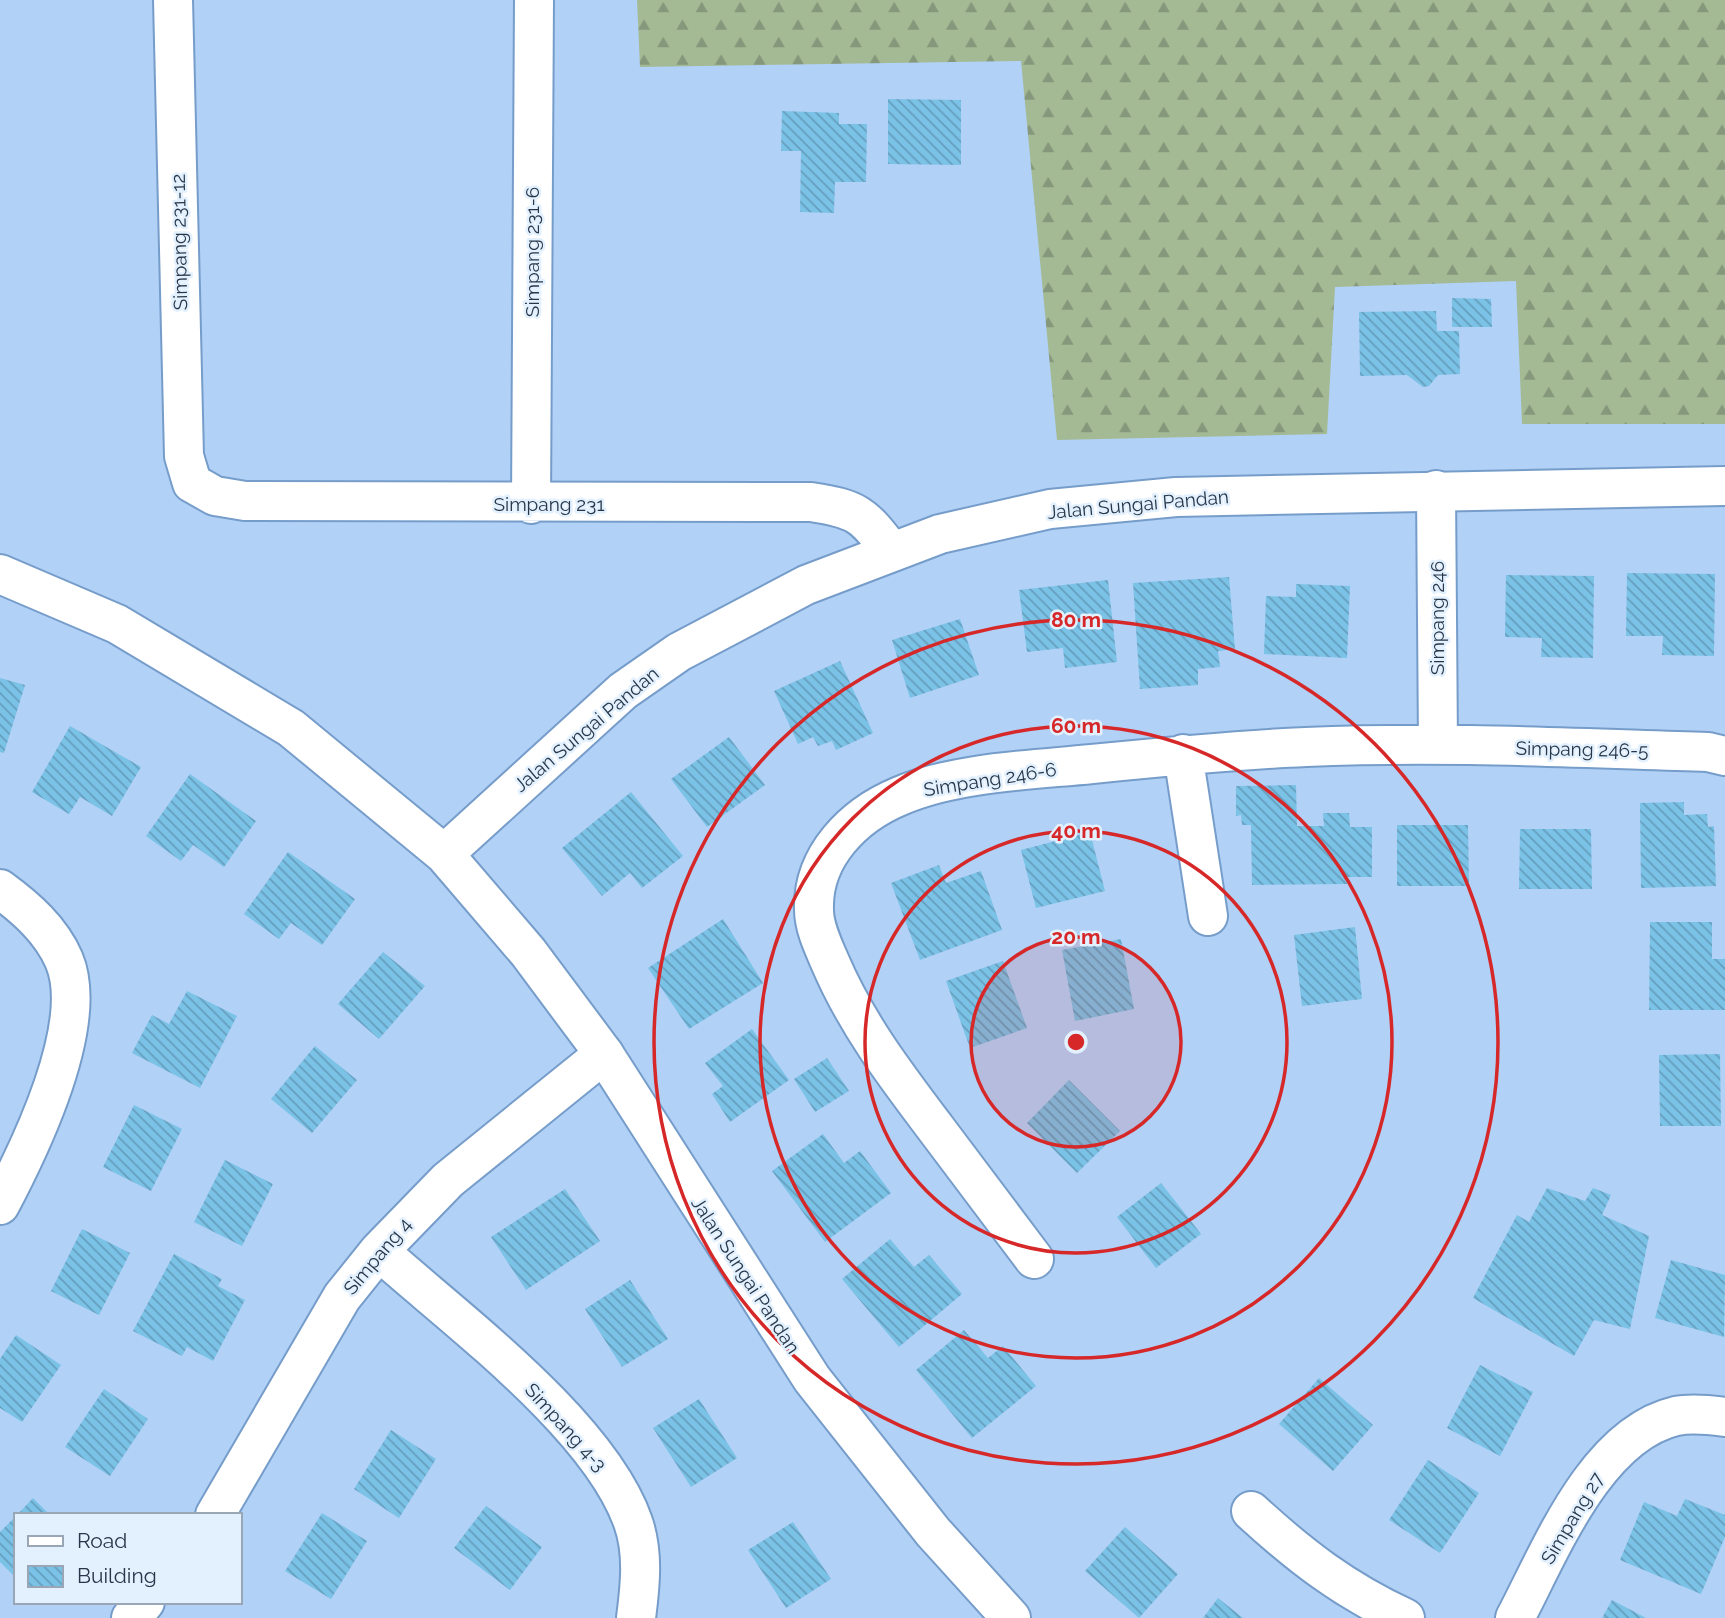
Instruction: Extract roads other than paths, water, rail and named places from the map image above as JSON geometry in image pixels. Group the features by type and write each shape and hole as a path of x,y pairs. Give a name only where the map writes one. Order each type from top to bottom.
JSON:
{"street":[{"name":"Simpang 231-12","path":"173,0 184,456 192,483"},
{"name":"Simpang 231-6","path":"531,504 534,0"},
{"name":"Simpang 231","path":"192,483 215,496 245,501 531,504 811,502 848,508 870,523 891,551"},
{"name":"Jalan Sungai Pandan","path":"444,853 613,701 679,652 806,584 891,551 993,521 1111,502 1176,497 1725,486"},
{"name":"Simpang 246","path":"1436,491 1438,745"},
{"name":"Jalan Sungai Pandan","path":"0,575 117,624 291,728 444,853 528,952 604,1054 812,1379 933,1532 1003,1615"},
{"name":"Simpang 246-6","path":"1034,1259 878,1052 854,1013 822,943 813,912 816,883 828,855 843,834 868,813 902,795 954,782 1033,769 1183,754 1308,747 1438,745"},
{"name":"Simpang 246-5","path":"1438,745 1708,752 1725,756"},
{"path":"1183,754 1208,916"},
{"path":"0,889 37,919 65,962 70,982 66,1032 51,1092 27,1154 0,1205"},
{"name":"Simpang 4","path":"216,1513 342,1297 379,1251 448,1180 604,1054"},
{"name":"Simpang 4-3","path":"379,1251 545,1398 595,1455 617,1488 634,1523 639,1548 636,1618"},
{"name":"Simpang 27","path":"1515,1618 1592,1479 1620,1448 1648,1428 1676,1416 1725,1417"},
{"path":"1251,1511 1303,1558 1365,1600 1405,1618"},
{"path":"131,1618 143,1604"}]}
